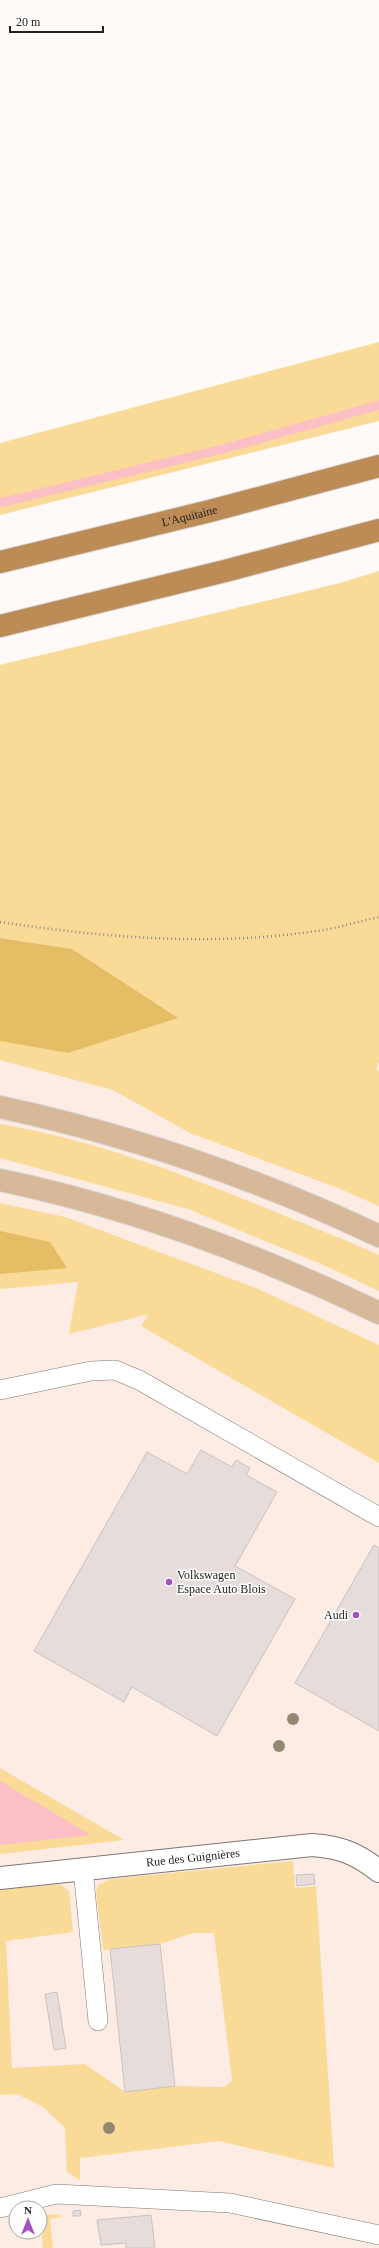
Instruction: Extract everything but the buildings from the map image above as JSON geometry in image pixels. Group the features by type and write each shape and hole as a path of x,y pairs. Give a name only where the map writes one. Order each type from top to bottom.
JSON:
{"highway":[{"name":"L'Aquitaine","path":"0,562 210,511 379,466"},
{"path":"0,626 225,571 379,530"}],"main road":[{"path":"0,1107 124,1139 207,1166 342,1218 379,1236"},
{"path":"0,1180 106,1208 189,1234 320,1285 379,1313"}],"street":[{"name":"Rue des Guignières","path":"0,1878 312,1845 336,1847 362,1857 379,1871"}],"lane":[{"path":"0,1390 91,1370 115,1370 156,1390 379,1517"},
{"path":"83,1869 98,2021"},
{"path":"0,2208 56,2194 230,2203 379,2235"}],"path":[{"path":"0,922 72,933 117,937 197,940 265,937 324,930 379,917"}],"shaded area":[{"path":"379,342 379,421 0,515 0,443"},
{"path":"379,571 379,1062 376,1069 379,1071 379,1206 338,1188 190,1133 113,1090 0,1060 0,1041 68,1053 177,1018 72,949 0,938 0,665 340,583"},
{"path":"379,638 379,2248 0,2248 0,733"},
{"path":"0,938 72,949 178,1018 68,1053 0,1041"},
{"path":"0,1124 89,1144 133,1158 219,1189 379,1255 379,1291 328,1267 188,1209 0,1158"},
{"path":"0,1203 65,1217 256,1288 379,1345 379,1463 141,1326 149,1314 69,1334 78,1282 0,1289"},
{"path":"0,1231 50,1242 67,1268 0,1274"},
{"path":"0,1768 124,1840 0,1854"},
{"path":"0,1781 91,1835 0,1845"},
{"path":"293,1861 295,1888 316,1886 334,2168 219,2141 80,2158 80,2180 67,2172 65,2128 43,2107 17,2094 0,2095 0,1890 59,1884 69,1891 73,1932 6,1941 12,2068 85,2064 125,2092 175,2086 225,2087 232,2080 214,1933 193,1933 160,1944 103,1950 96,1892 98,1885 111,1879"},
{"path":"57,2214 62,2217 50,2219 53,2248 43,2248 42,2240 48,2240 48,2215"}],"waterway":[{"path":"0,503 223,449 379,405"}],"place":[{"name":"Volkswagen Espace Auto Blois","path":"169,1582"},
{"name":"Audi","path":"356,1615"}]}
